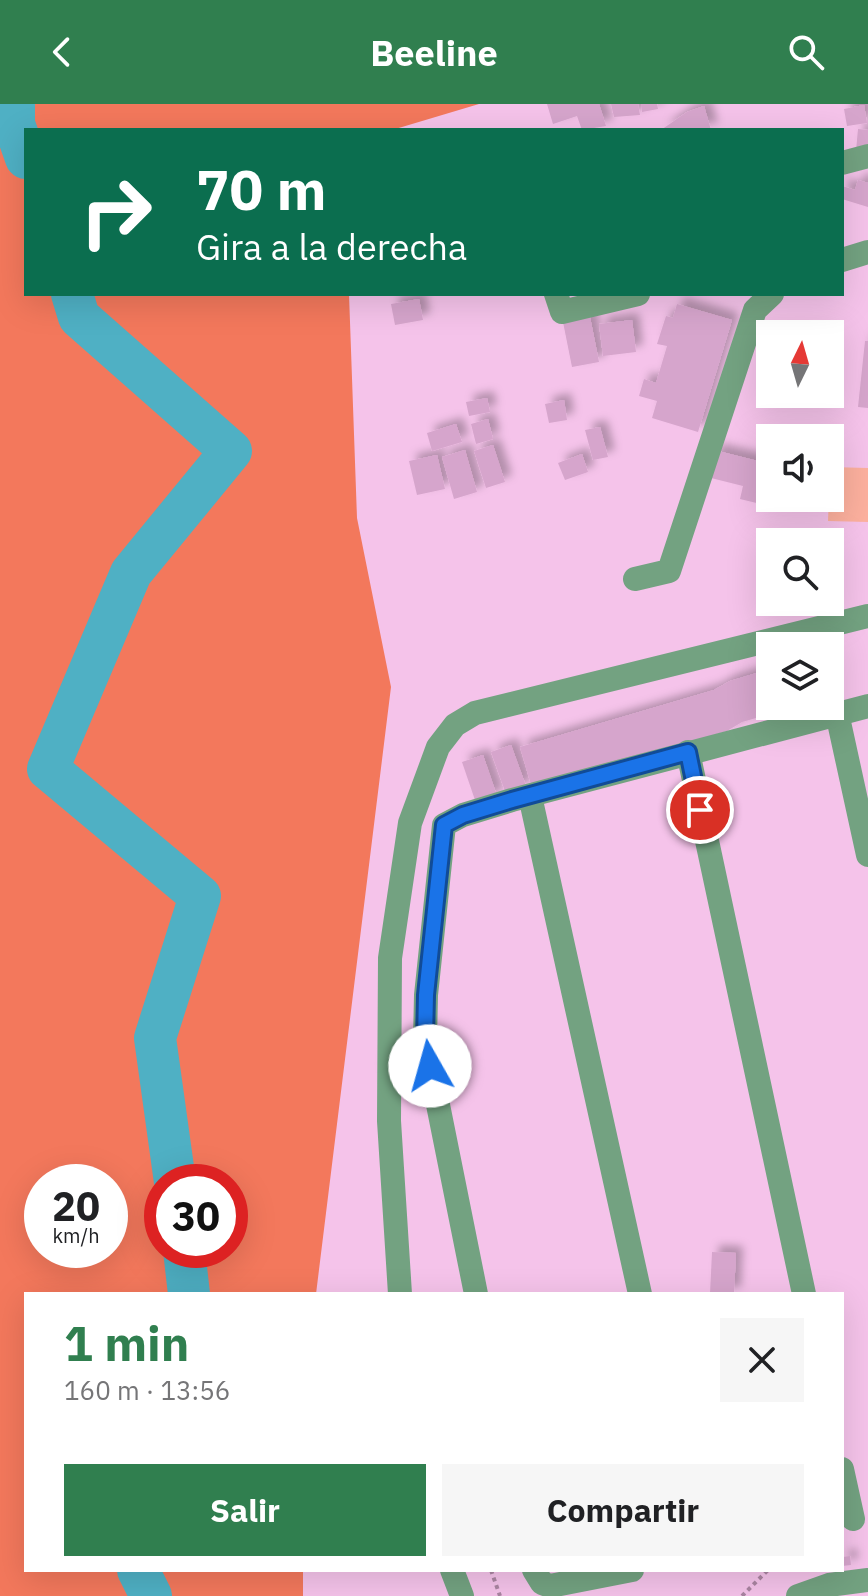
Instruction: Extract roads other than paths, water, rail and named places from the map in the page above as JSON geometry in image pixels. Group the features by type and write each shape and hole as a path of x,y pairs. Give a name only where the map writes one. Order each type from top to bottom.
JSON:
{"street":[{"path":"844,162 868,156"},
{"path":"844,250 868,250"},
{"path":"844,259 868,250"},
{"path":"557,296 562,312 630,296"},
{"path":"635,579 669,571 755,310 770,296"},
{"path":"400,1292 389,1121 390,958 410,823 438,747 446,735 455,725 475,713 868,616"},
{"path":"844,711 868,706"},
{"path":"476,1292 425,1040 426,995 444,825 463,815 810,720"},
{"path":"839,720 868,855"},
{"path":"688,752 804,1292"},
{"path":"530,796 640,1292"},
{"path":"844,1477 854,1519"},
{"path":"453,1572 462,1596"},
{"path":"535,1572 542,1583 550,1586 622,1572"},
{"path":"798,1596 829,1585 868,1580"}],"waterway":[{"path":"14,104 14,124 24,152"},
{"path":"73,296 79,317 231,451 131,573 48,769 200,896 155,1038 172,1164"},
{"path":"186,1268 189,1292"},
{"path":"139,1572 151,1596"}]}
